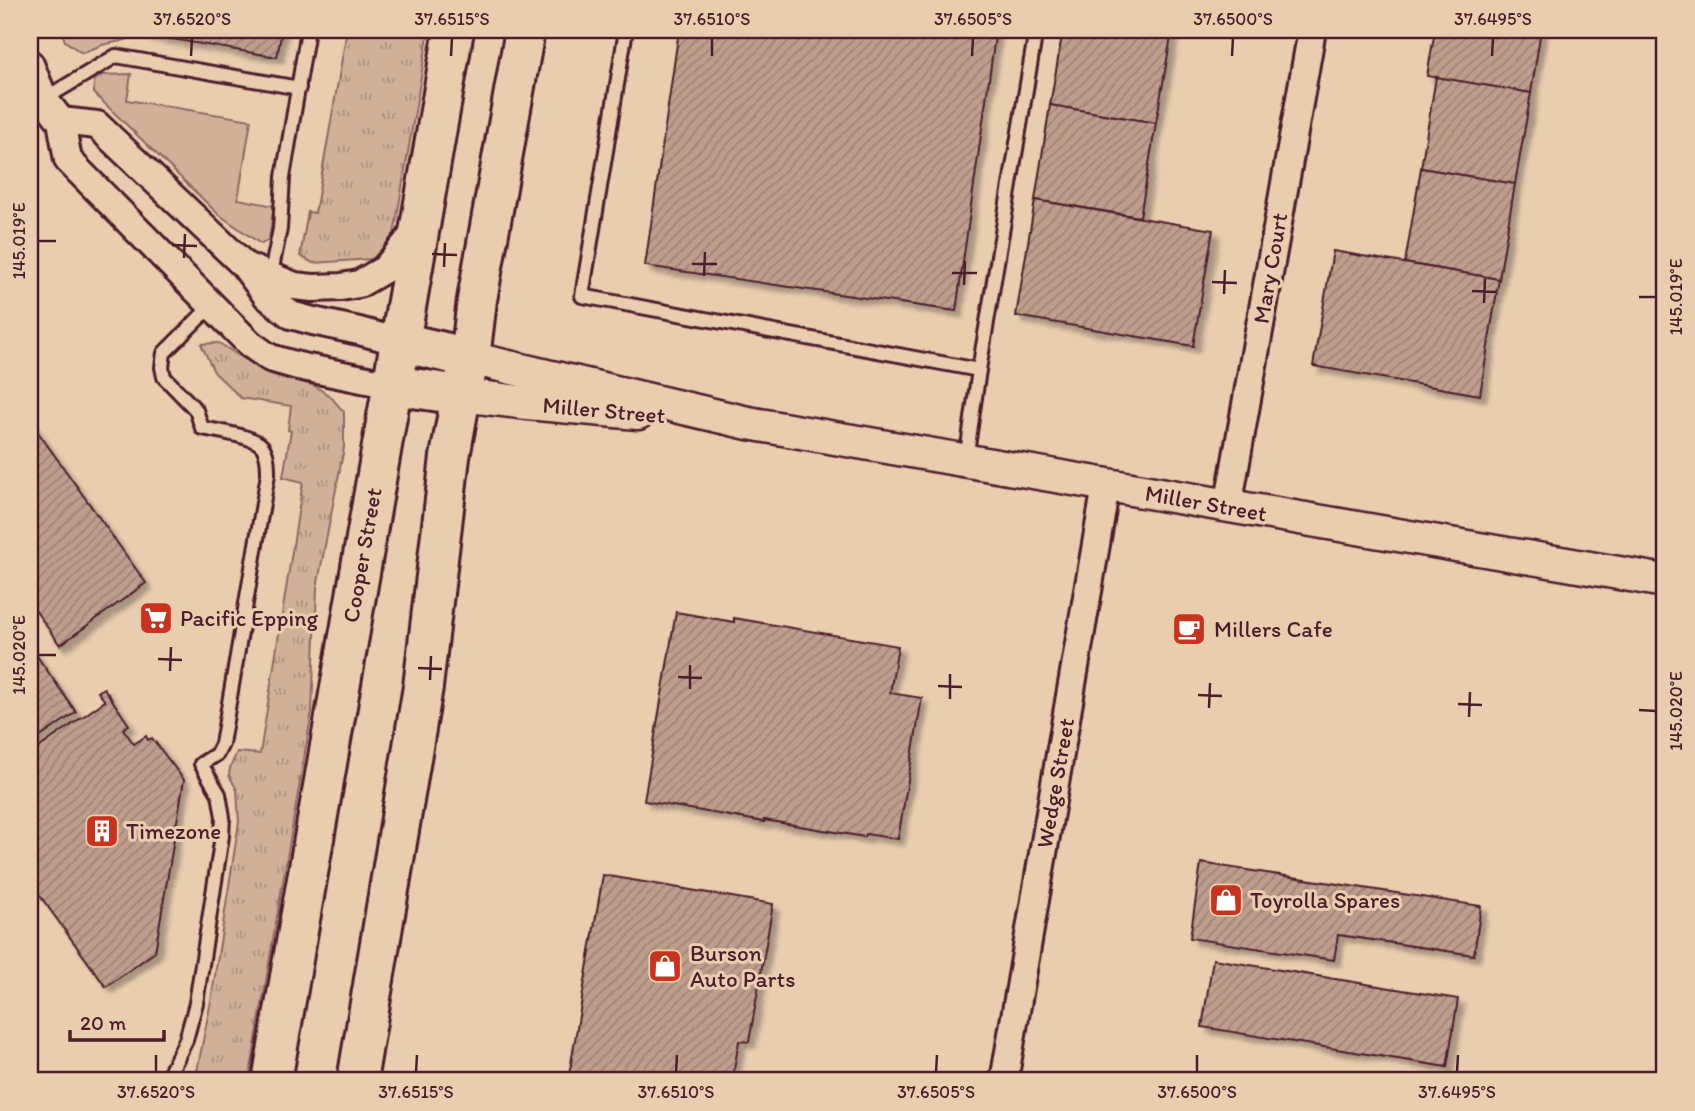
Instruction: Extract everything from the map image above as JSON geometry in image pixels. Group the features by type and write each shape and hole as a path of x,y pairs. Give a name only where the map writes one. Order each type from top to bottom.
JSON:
{"main road":[{"name":"Cooper Street","path":"272,1081 454,30"},
{"path":"356,1081 423,687 450,457 470,358 477,300 526,30"},
{"path":"400,342 470,358"},
{"path":"392,385 461,395"}],"street":[{"name":"Mary Court","path":"1228,506 1312,30"},
{"path":"30,64 44,99 61,121 68,160 250,344 270,358 392,385"},
{"path":"61,121 97,125 269,286 292,315 400,342"},
{"path":"269,286 313,288 359,284 385,268 421,226"},
{"name":"Miller Street","path":"470,358 748,423 1665,581"},
{"name":"Miller Street","path":"461,395 748,423"},
{"name":"Wedge Street","path":"1004,1081 1106,486"}],"lane":[{"path":"269,286 281,229 283,177 308,30"},
{"path":"626,30 582,296 979,370"},
{"path":"966,461 1036,30"},
{"path":"44,99 116,56 299,88"},
{"path":"166,1081 186,1040 196,1003 222,836 223,817 219,794 201,764 217,754 222,744 268,474 267,458 261,445 251,439 202,428 195,410 164,377 164,354 211,306"}],"green space":[{"path":"61,30 127,30 126,40 82,53 65,41"},
{"path":"347,30 429,30 394,234 372,259 313,263 300,256 308,212 315,213"},
{"path":"131,74 127,100 251,120 238,199 274,206 269,240 261,244 218,214 94,93 94,81 102,75"},
{"path":"219,343 260,369 315,386 331,397 344,412 344,448 317,587 312,711 249,1081 190,1081 197,1071 211,1001 239,822 237,790 229,775 230,768 237,752 260,754 303,482 283,477 291,431 288,430 291,406 241,398 214,372 201,344"}],"building":[{"path":"143,30 282,30 277,57 143,34"},
{"path":"679,30 996,30 956,311 645,266"},
{"path":"1063,30 1172,31 1156,123 1050,105"},
{"path":"1435,30 1541,30 1531,93 1427,76"},
{"path":"1436,77 1531,93 1515,184 1421,168"},
{"path":"1050,105 1156,123 1140,217 1035,200"},
{"path":"1421,168 1515,184 1499,279 1405,263"},
{"path":"1035,200 1213,230 1193,346 1016,316"},
{"path":"1333,251 1499,279 1480,395 1313,366"},
{"path":"30,421 146,583 60,645 30,603"},
{"path":"676,612 734,622 734,618 898,646 890,693 922,698 898,839 866,834 865,837 764,822 644,801"},
{"path":"30,646 76,712 30,744"},
{"name":"Timezone","path":"104,688 129,725 123,729 134,744 146,736 148,740 152,738 184,780 155,952 106,987 30,882 30,754 105,701 98,692"},
{"path":"1201,863 1481,906 1474,955 1338,935 1334,960 1190,938"},
{"path":"603,875 773,904 749,1042 739,1041 732,1081 568,1081"},
{"path":"1213,959 1458,999 1447,1067 1202,1027"},
{"path":"1329,1075 1375,1081 1328,1081"}],"place":[{"name":"Pacific Epping","path":"156,618"},
{"name":"Millers Cafe","path":"1189,629"},
{"name":"Timezone","path":"102,831"},
{"name":"Toyrolla Spares","path":"1226,900"},
{"name":"Burson Auto Parts","path":"665,966"}]}
